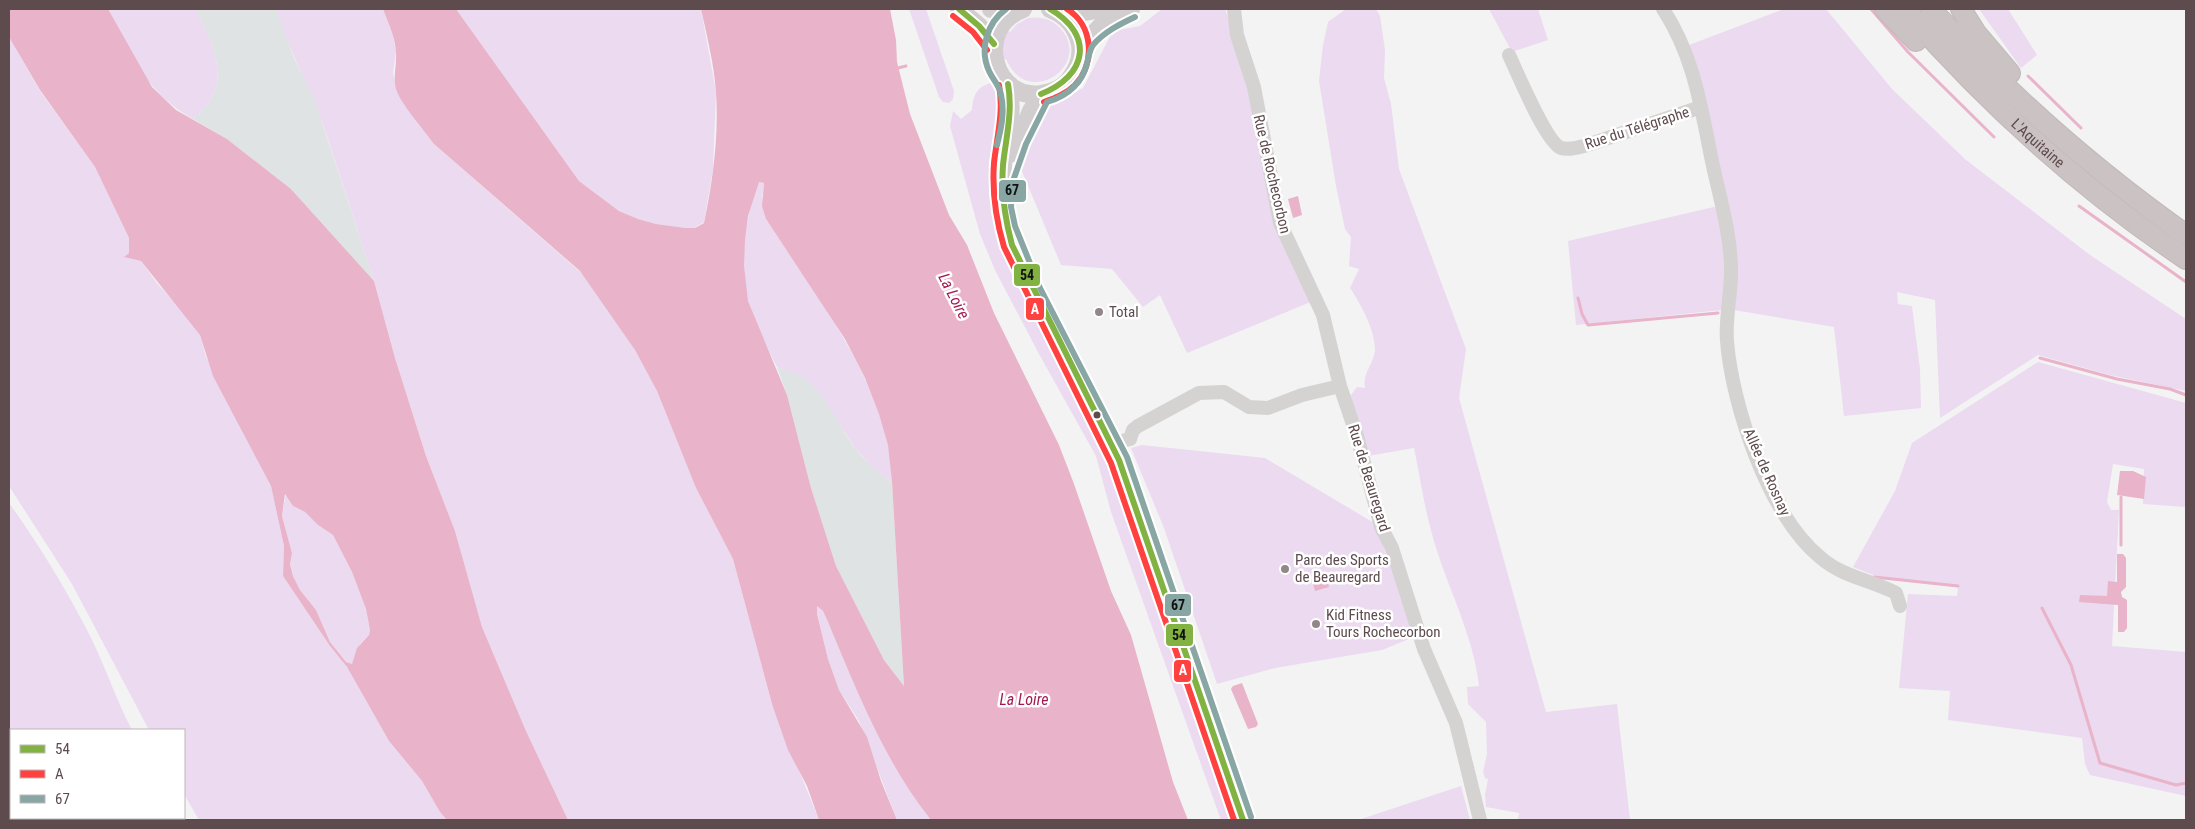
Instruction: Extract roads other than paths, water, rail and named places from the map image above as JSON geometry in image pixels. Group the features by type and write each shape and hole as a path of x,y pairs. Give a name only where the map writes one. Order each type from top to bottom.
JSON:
{"highway":[{"path":"1885,9 1932,58 2001,109"},
{"name":"L'Aquitaine","path":"1905,9 2001,109 2088,186 2186,259"},
{"name":"L'Aquitaine","path":"1931,9 1986,67 2057,134 2131,194 2186,235"},
{"path":"1961,9 1976,33 2057,134"}],"main road":[{"path":"959,9 979,26 994,44"},
{"path":"991,9 1018,11"},
{"path":"1054,11 1102,9"},
{"path":"1080,47 1103,24 1131,9"},
{"path":"1018,11 1001,27 994,44 995,63 1008,84 1012,117 1003,163 1002,189 1006,228 1020,266 1112,444 1243,820"},
{"path":"1008,84 1029,94 1041,94 1054,91 1070,79 1079,61 1080,47 1078,35 1054,11"},
{"path":"1002,189 1022,131 1041,94"}],"street":[{"name":"Rue de Rochecorbon","path":"1234,9 1236,29 1254,87 1280,223 1323,315 1341,389"},
{"name":"Rue du Télégraphe","path":"1664,9 1687,52 1701,107 1730,246 1731,282 1728,309"},
{"name":"Rue du Télégraphe","path":"1509,55 1548,137 1560,148 1572,149 1584,146 1701,107"},
{"name":"Allée de Rosnay","path":"1728,309 1727,341 1738,399 1748,435 1783,514 1806,545 1821,559 1852,577 1896,593 1900,606"},
{"path":"1112,444 1130,439 1133,430 1138,426 1199,393 1224,392 1249,407 1268,408 1302,395 1341,389"},
{"name":"Rue de Beauregard","path":"1341,389 1357,436 1381,527 1395,556 1424,649 1456,723 1480,820"}],"water":[{"path":"9,9 108,9 152,87 176,110 227,139 291,189 374,281 395,358 426,456 455,531 482,627 526,731 568,820 447,820 440,812 422,781 389,741 347,667 330,646 283,576 284,546 271,486 213,376 200,335 141,261 124,257 129,253 129,238 95,167 40,90 9,37","holes":["285,494 293,506 305,512 318,525 333,535 352,572 366,609 370,630 369,635 357,648 352,664 346,662 330,642 316,610 300,590 293,576 290,564 292,553 282,516"]},
{"name":"La Loire","path":"383,9 456,9 579,181 619,211 638,219 656,224 695,228 704,223 713,174 717,125 714,71 701,9 890,9 896,40 897,62 910,114 949,215 967,245 994,313 1059,445 1111,591 1131,635 1173,782 1188,820 931,820 899,774 886,750 861,699 823,611 817,606 817,614 828,659 839,690 867,737 881,781 897,820 819,820 807,786 788,750 772,704 733,559 696,488 657,391 635,350 580,271 434,144 413,117 402,102 396,89 395,45","holes":["759,182 764,183 762,206 766,219 845,339 865,378 879,414 888,445 892,482 904,686 884,660 836,566 811,488 787,395 748,301 744,266 748,216"]},
{"path":"1298,196 1302,215 1293,218 1288,199"},
{"path":"2120,471 2133,471 2146,477 2144,499 2117,495"},
{"path":"2117,554 2123,554 2126,558 2126,587 2121,592 2122,597 2127,600 2127,628 2124,632 2118,632 2118,605 2079,602 2080,595 2107,596 2108,581 2117,582"},
{"path":"1326,576 1329,587 1315,591 1312,580"},
{"path":"1242,683 1258,724 1256,727 1248,729 1231,689 1233,686"}],"waterway":[{"path":"1871,9 1908,52 1994,137"},
{"path":"898,68 906,66"},
{"path":"2028,76 2081,128"},
{"path":"2079,206 2186,282"},
{"path":"1578,298 1582,314 1588,325 1718,313"},
{"path":"2040,358 2117,379 2170,389 2186,395"},
{"path":"1772,477 1784,500"},
{"path":"2121,497 2121,545"},
{"path":"1874,577 1958,586"},
{"path":"2042,608 2071,665 2100,763 2176,785 2186,783"}],"place":[{"name":"Total","path":"1099,312"},
{"name":"Parc des Sports de Beauregard","path":"1285,569"},
{"name":"Kid Fitness Tours Rochecorbon","path":"1316,624"}]}
